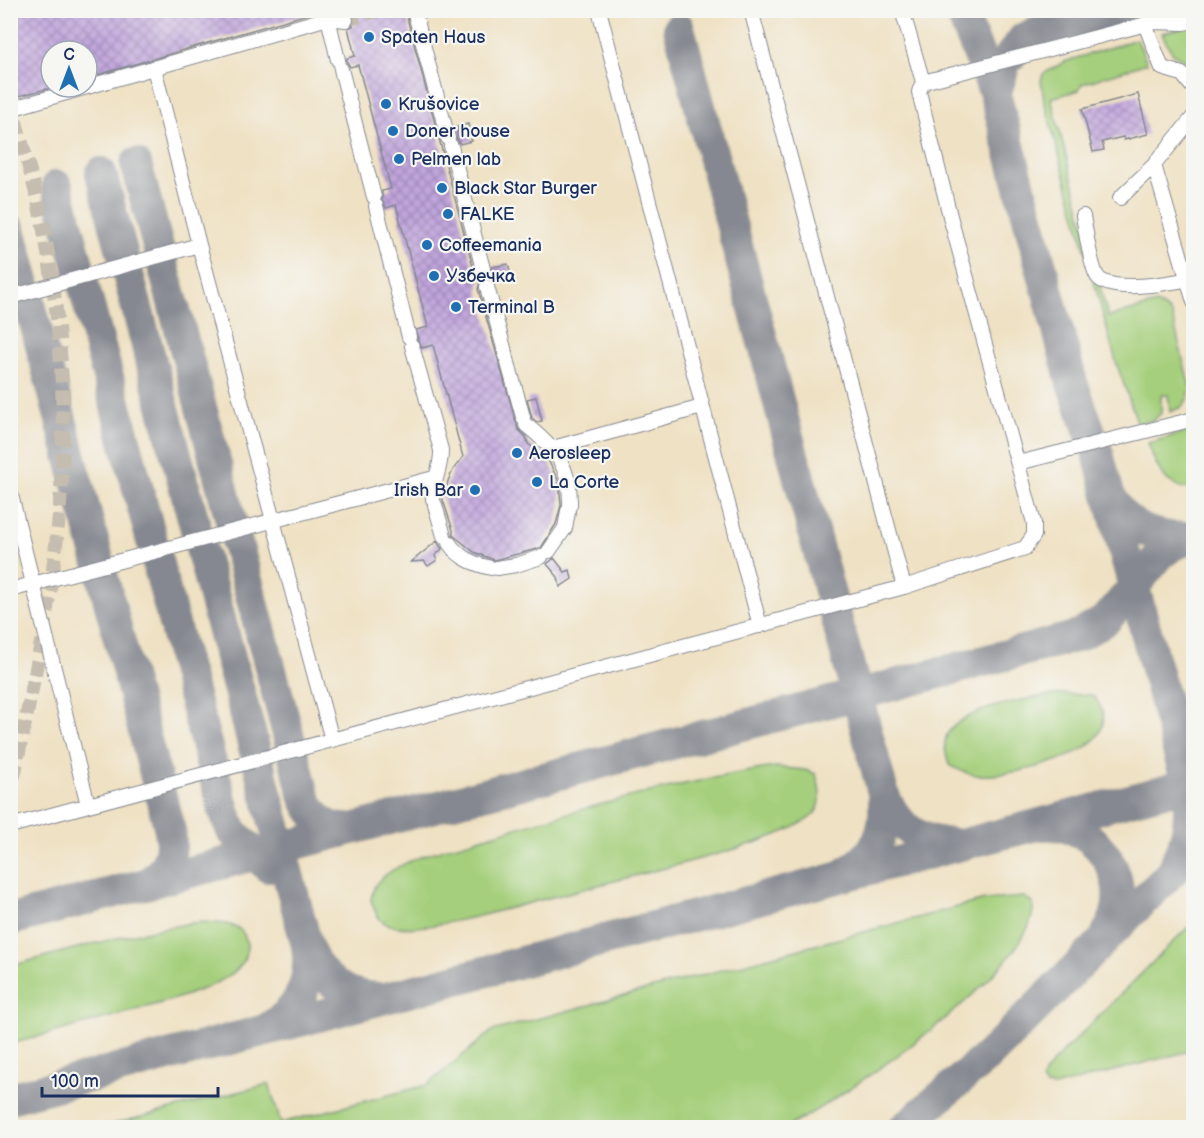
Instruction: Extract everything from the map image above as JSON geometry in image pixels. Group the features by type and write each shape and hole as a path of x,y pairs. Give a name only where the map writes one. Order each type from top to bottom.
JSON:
{"lane":[{"path":"414,10 483,269"},
{"path":"599,10 760,626"},
{"path":"751,10 904,587"},
{"path":"10,826 904,587 1021,551 1030,544 1034,535 1034,523 939,175 919,92 923,82 902,10"},
{"path":"328,18 441,450 441,462 434,478 434,502 447,539 461,556 474,563 494,568 516,565 545,554 565,528 569,508 569,481 553,448 524,421 487,287"},
{"path":"10,109 328,18 346,20"},
{"path":"923,82 1151,19 1183,23 1194,21"},
{"path":"1151,19 1162,68 1182,74 1194,89"},
{"path":"154,69 332,740"},
{"path":"1120,198 1154,165 1194,116"},
{"path":"1154,165 1191,279 1194,302"},
{"path":"1083,216 1095,272 1102,282 1129,286 1191,279"},
{"path":"10,297 199,244"},
{"path":"553,448 702,407"},
{"path":"1018,463 1194,419"},
{"path":"10,590 434,478"},
{"path":"10,491 88,805"}],"green space":[{"path":"1193,25 1193,62 1177,57 1162,33"},
{"path":"1137,39 1147,63 1082,84 1079,90 1051,98 1108,317 1156,304 1165,308 1172,315 1190,388 1188,398 1182,407 1170,412 1168,395 1161,395 1161,413 1154,420 1138,424 1116,362 1044,100 1041,81 1043,74 1064,62"},
{"path":"1193,430 1193,489 1175,485 1163,475 1148,443"},
{"path":"1065,694 1092,695 1103,715 1100,732 1087,746 1066,757 1016,772 975,775 949,765 945,749 948,733 956,724 969,716 1002,704"},
{"path":"775,767 805,770 816,774 820,799 818,809 804,822 766,839 696,860 475,917 425,927 398,927 387,924 375,912 371,900 377,883 398,867 427,854 629,797 702,780"},
{"path":"1024,897 1033,903 1027,930 1005,961 973,995 890,1061 787,1127 102,1127 269,1084 281,1123 427,1085 492,1031 965,905 985,900"},
{"path":"200,922 234,926 243,933 246,939 245,958 238,969 226,978 172,1000 11,1044 11,966 128,935"},
{"path":"1193,922 1193,1050 1054,1087 1046,1086 1042,1081 1044,1074 1055,1060"}],"building":[{"path":"10,10 321,10 99,75 99,39 39,39 39,91 10,98"},
{"name":"Terminal B","path":"344,10 405,10 474,271 477,276 485,278 490,275 492,267 508,264 511,276 493,281 484,279 480,281 478,289 518,429 526,437 528,444 546,456 559,482 561,505 556,524 541,548 494,560 474,552 453,535 442,497 445,496 453,470 463,457 433,345 422,348 418,339 416,330 428,327 396,205 386,208 382,200 382,191 391,189 358,65 350,67 347,62 347,58 355,56 348,28 353,26 355,20 352,13"},
{"path":"1138,94 1148,134 1102,142 1104,150 1093,152 1082,109"},
{"path":"468,124 472,141 460,144 457,139 457,127"},
{"path":"536,397 542,421 537,422 532,418 527,399"},
{"path":"437,541 442,549 435,556 437,560 428,566 424,561 411,562"},
{"path":"554,558 565,572 570,570 572,579 560,587 558,577 547,564"}],"taxiway":[{"path":"960,10 995,93 1072,383 1098,454 1188,787 1189,821 1181,851 1171,872"},
{"path":"997,89 1005,63 1024,38 1120,10"},
{"path":"679,28 883,793 884,818 878,839 866,858 845,873"},
{"path":"136,164 305,798 313,812 323,822 337,828 353,829"},
{"path":"101,173 307,946 319,968 335,984 355,994 379,998"},
{"path":"57,186 224,811 232,831 268,867"},
{"path":"10,229 170,830 171,847 168,861 160,873 147,884"},
{"path":"1112,499 1126,518 1145,531 1168,537 1192,537"},
{"path":"10,920 1078,636 1106,620 1160,555 1170,547 1194,536"},
{"path":"10,1098 1194,783"},
{"path":"883,793 895,815 910,830 930,840 954,844"},
{"path":"1043,825 1063,826 1081,833 1096,845 1108,860 1116,877 1118,896 1116,915 1107,933"},
{"path":"904,1128 989,1055 1187,857"},
{"path":"271,1026 290,1011 302,992 308,971 307,947"}],"tunnel":[{"path":"346,20 380,10"},
{"path":"10,101 32,177 45,235 59,334 63,402 60,510 50,592 10,796"}],"place":[{"name":"Spaten Haus","path":"369,37"},
{"name":"Krušovice","path":"386,104"},
{"name":"Doner house","path":"393,131"},
{"name":"Pelmen lab","path":"399,159"},
{"name":"Black Star Burger","path":"442,188"},
{"name":"FALKE","path":"448,214"},
{"name":"Coffeemania","path":"427,245"},
{"name":"Узбечка","path":"434,276"},
{"name":"Terminal B","path":"456,307"},
{"name":"Aerosleep","path":"517,453"},
{"name":"La Corte","path":"537,482"},
{"name":"Irish Bar","path":"475,490"}]}
